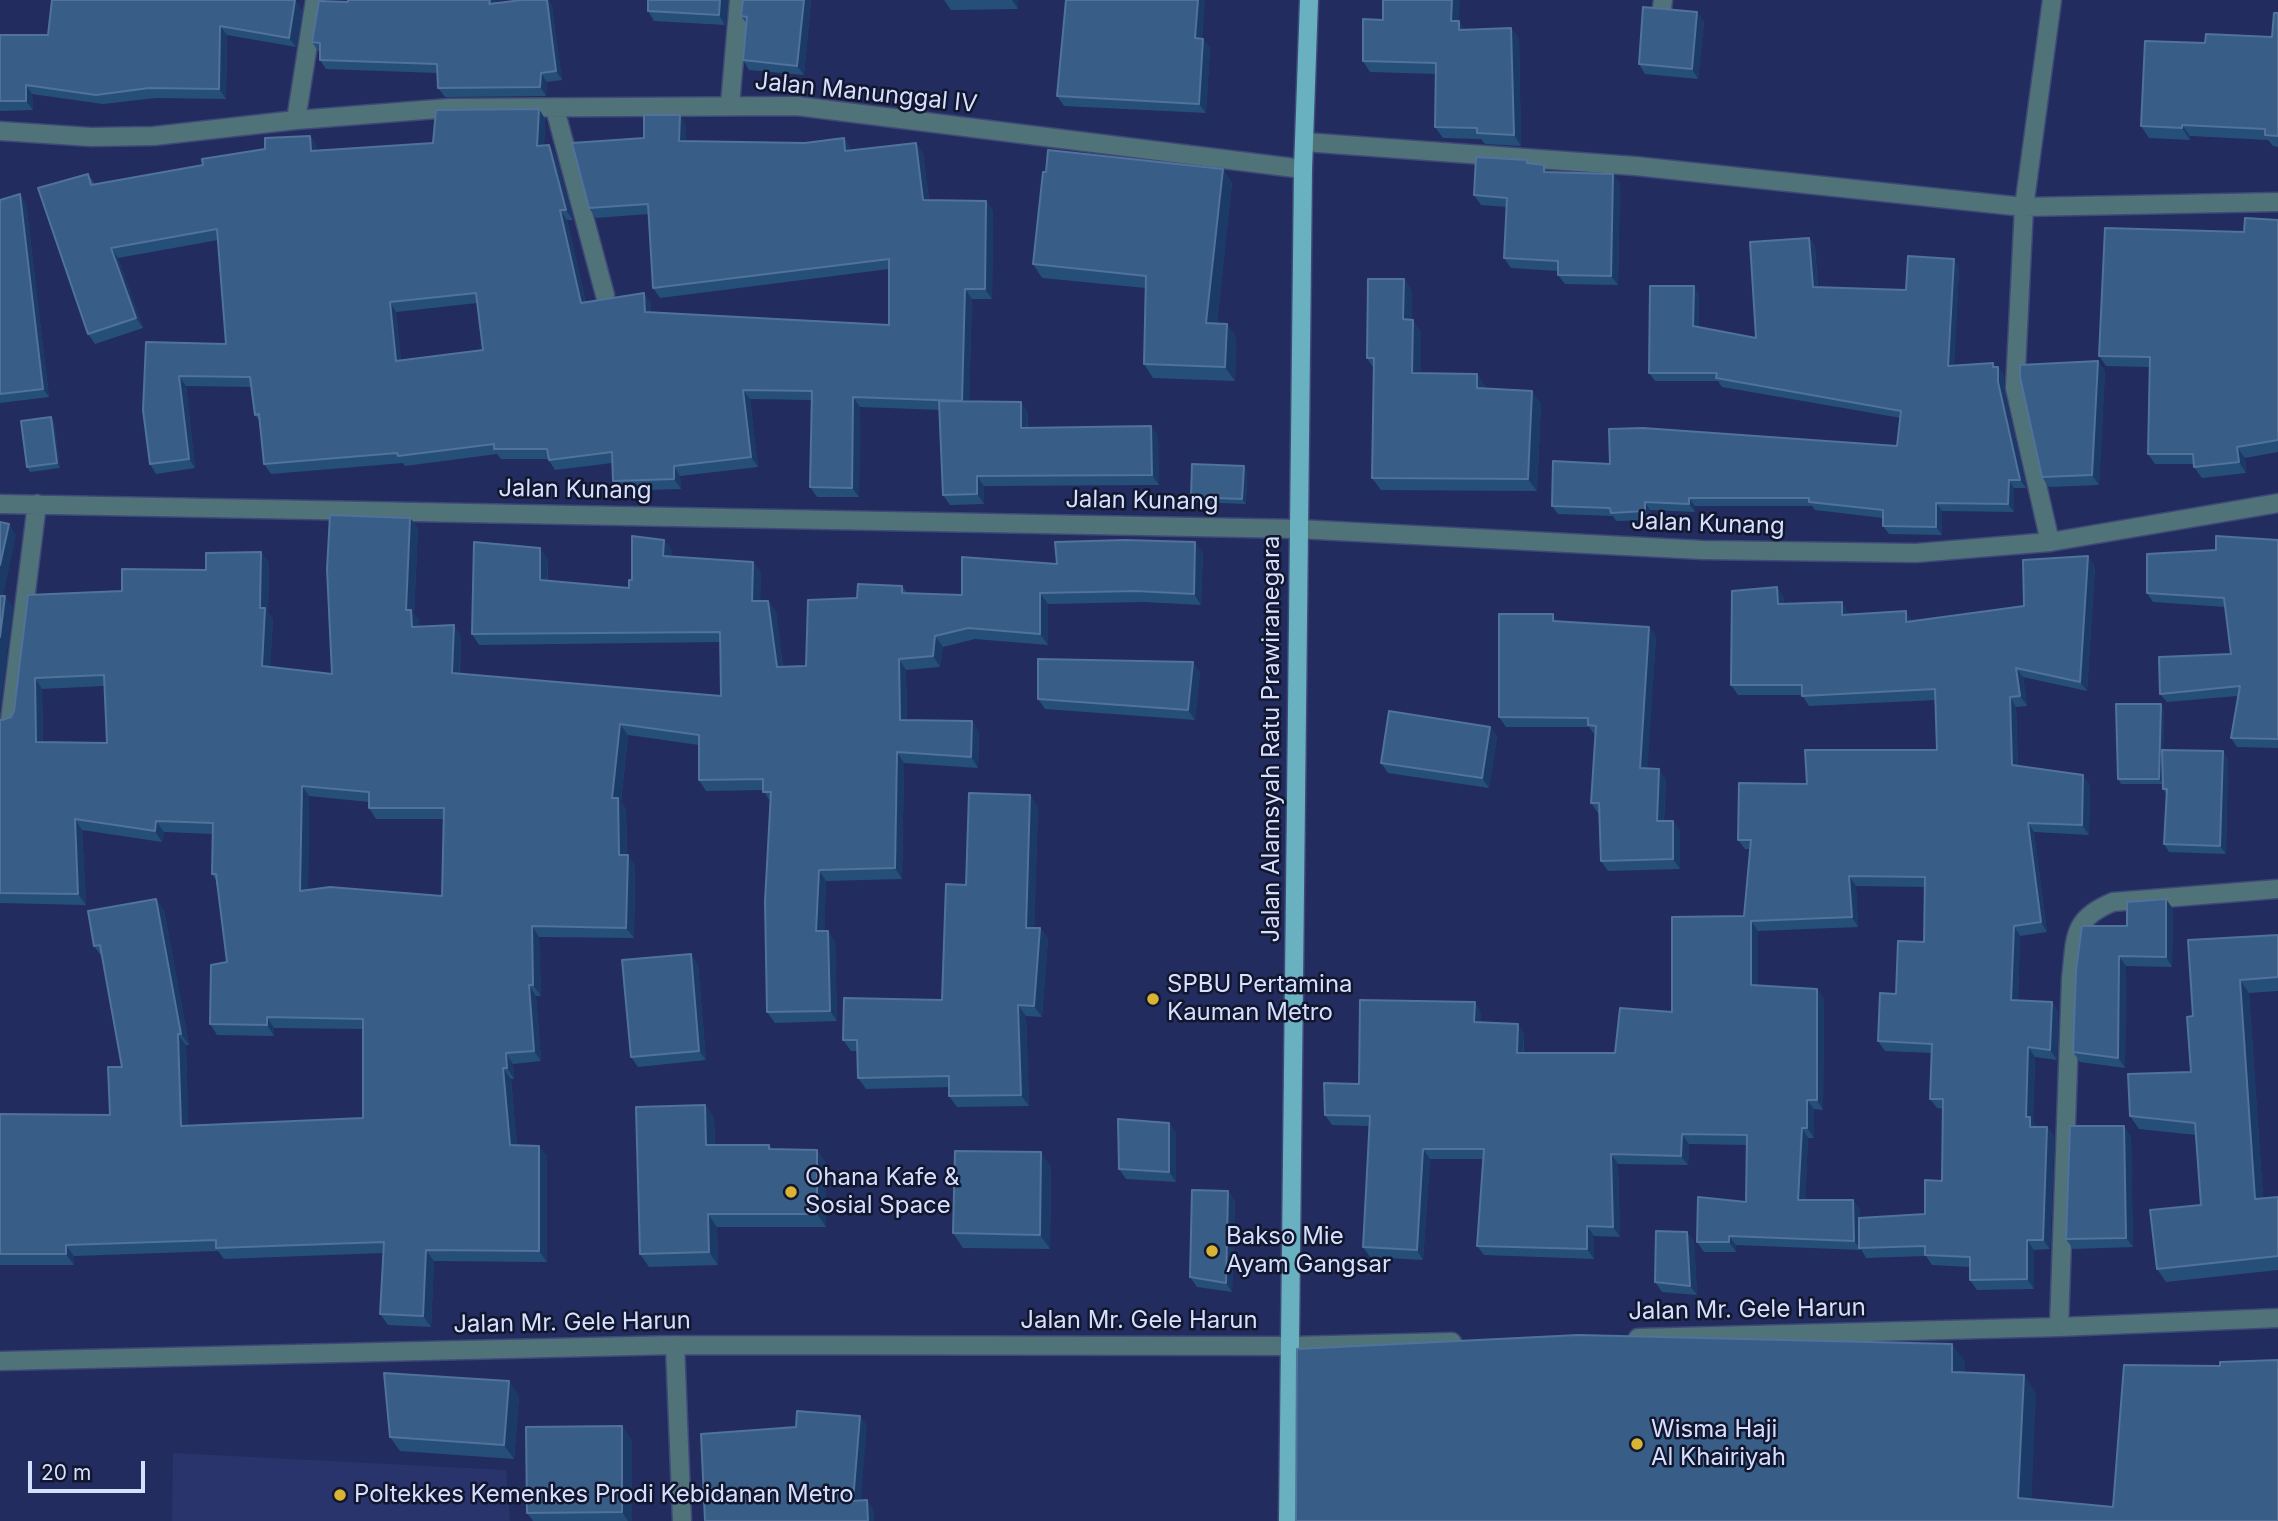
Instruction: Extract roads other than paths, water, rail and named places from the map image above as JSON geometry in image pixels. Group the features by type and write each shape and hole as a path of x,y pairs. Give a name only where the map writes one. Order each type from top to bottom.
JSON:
{"main road":[{"name":"Jalan Alamsyah Ratu Prawiranegara","path":"1288,1521 1292,1346 1298,529 1303,169 1309,0"}],"street":[{"path":"296,120 315,0"},
{"path":"730,105 739,0"},
{"path":"2050,542 2015,388 2024,206 2052,0"},
{"name":"Jalan Manunggal IV","path":"0,131 91,137 154,136 296,120 450,108 797,106 1303,169"},
{"path":"555,109 605,295"},
{"path":"1304,142 1635,166 2024,206 2278,202"},
{"name":"Jalan Kunang","path":"0,504 1298,529 1703,550 1916,553 2050,542 2278,503"},
{"path":"10,720 37,504"},
{"path":"2059,1328 2071,979 2077,931 2089,912 2113,902 2278,889"},
{"name":"Jalan Mr. Gele Harun","path":"1627,1338 2059,1328 2278,1318"},
{"name":"Jalan Mr. Gele Harun","path":"0,1361 675,1345 1292,1346 1473,1341"},
{"path":"675,1345 682,1521"}],"place":[{"name":"SPBU Pertamina Kauman Metro","path":"1153,999"},
{"name":"Ohana Kafe & Sosial Space","path":"791,1192"},
{"name":"Bakso Mie Ayam Gangsar","path":"1212,1251"},
{"name":"Wisma Haji Al Khairiyah","path":"1637,1444"},
{"name":"Poltekkes Kemenkes Prodi Kebidanan Metro","path":"340,1495"}]}
